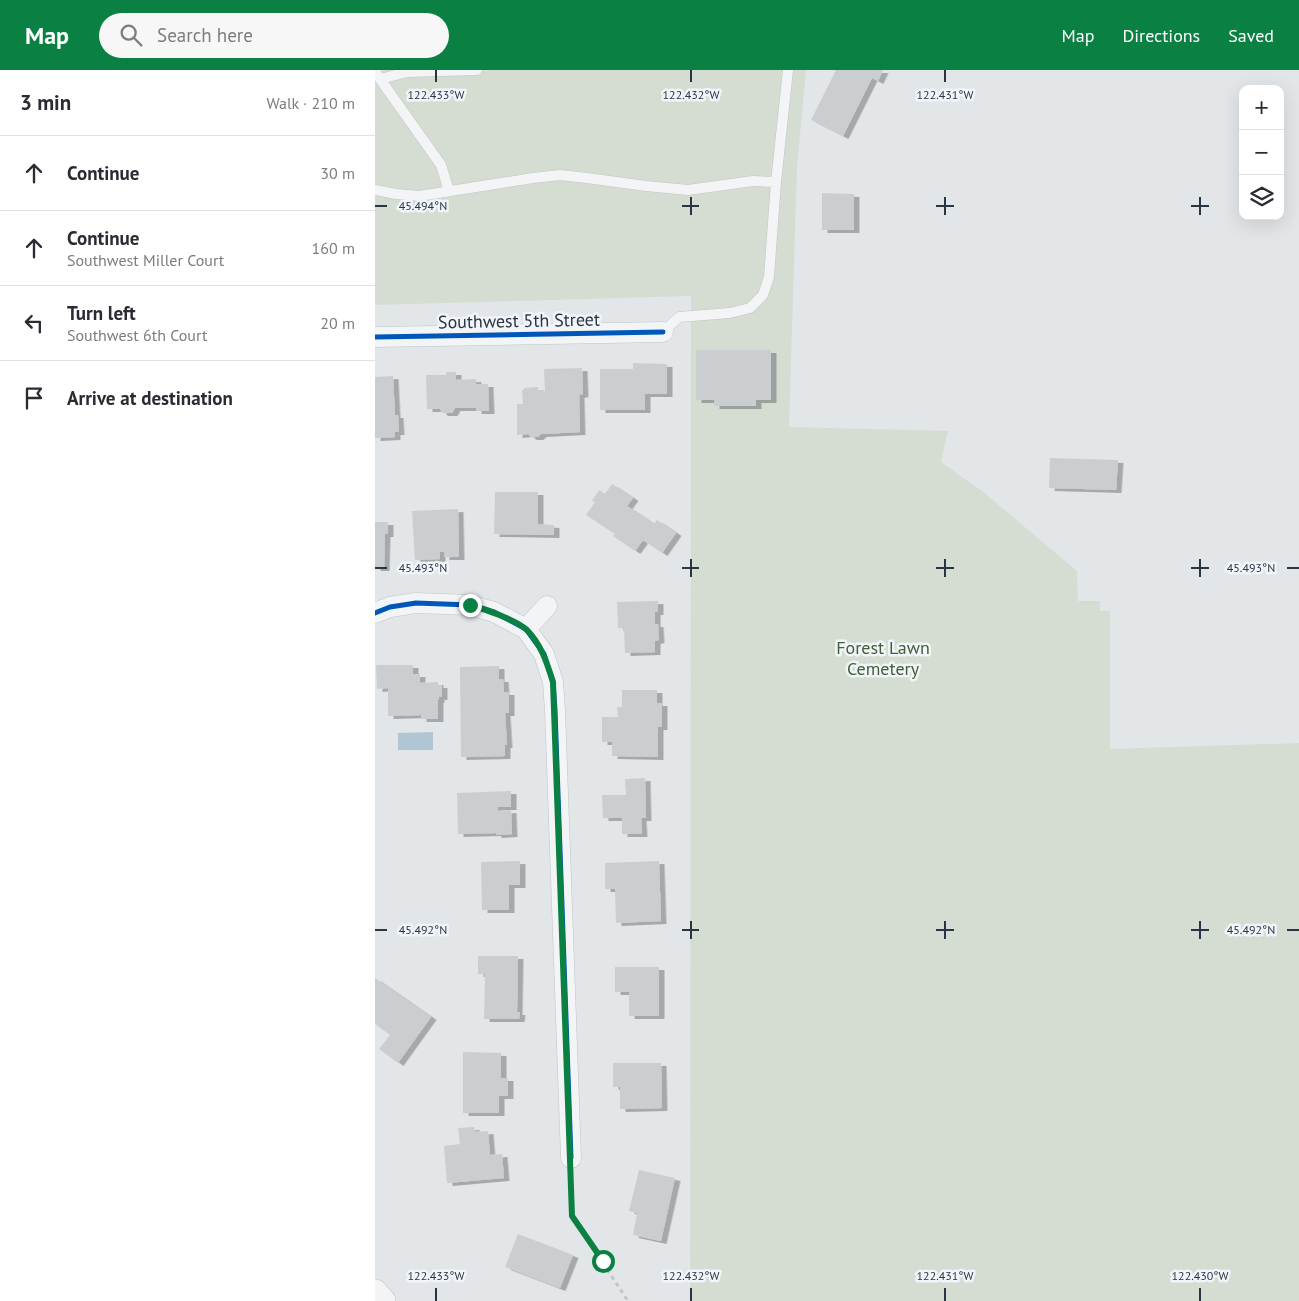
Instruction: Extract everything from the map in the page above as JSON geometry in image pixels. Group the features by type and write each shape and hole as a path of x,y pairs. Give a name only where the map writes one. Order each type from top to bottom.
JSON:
{"street":[{"name":"Southwest 5th Street","path":"375,337 663,332"},
{"path":"375,613 390,607 416,603 470,605 494,612 526,630 544,654 553,682 571,1158"},
{"path":"526,630 547,606"},
{"path":"375,1292 383,1301"}],"lane":[{"path":"449,191 441,164 378,75 477,70"},
{"path":"663,332 679,317 730,313 750,308 763,295 769,277 776,182 788,70"},
{"path":"375,190 419,196 560,175 688,190 753,181 776,182"}],"path":[{"path":"571,1158 572,1216 628,1301"}],"green space":[{"name":"Forest Lawn Cemetery","path":"375,70 806,70 797,167 789,427 948,431 941,462 982,491 1077,571 1078,601 1100,601 1100,611 1110,611 1110,749 1299,743 1299,1301 690,1301 691,296 375,305"}],"water":[{"path":"433,732 433,750 398,750 398,733"}],"building":[{"path":"836,70 883,70 878,81 872,78 843,136 811,120"},
{"path":"822,193 854,194 854,230 822,230"},
{"path":"696,350 771,350 771,400 756,400 756,406 714,406 714,400 696,400"},
{"path":"633,363 667,364 667,394 645,394 645,410 600,410 600,369 633,369"},
{"path":"582,368 583,394 579,395 580,432 541,434 538,437 531,437 528,434 517,435 517,404 523,404 522,390 524,388 538,387 538,390 545,391 544,369"},
{"path":"446,372 456,372 456,380 476,379 476,384 488,384 489,411 476,411 476,408 455,408 452,413 442,413 440,409 427,409 426,375 446,375"},
{"path":"393,376 395,415 398,415 399,432 395,432 395,437 375,438 375,377"},
{"path":"1050,458 1118,460 1116,490 1049,488"},
{"path":"612,484 633,498 627,506 654,524 657,520 676,533 662,553 643,540 635,551 613,536 615,534 586,515 595,502 592,501 599,490 605,494"},
{"path":"495,492 538,492 538,524 554,525 554,535 494,534"},
{"path":"458,509 459,557 444,557 444,552 440,552 440,559 415,560 412,511"},
{"path":"375,522 388,522 388,534 385,534 384,568 375,568"},
{"path":"658,601 658,612 655,612 655,624 658,624 659,640 655,641 655,652 625,653 624,628 618,628 617,602"},
{"path":"376,665 413,665 413,674 420,674 420,683 438,682 438,685 442,685 442,697 439,697 438,700 438,719 421,719 421,715 388,716 388,688 377,689"},
{"path":"499,666 499,679 503,679 504,692 509,692 509,713 505,713 507,745 505,745 505,756 461,757 460,667"},
{"path":"622,690 657,690 657,703 662,703 662,727 658,727 658,757 612,756 612,742 602,742 602,717 618,717 617,707 622,707"},
{"path":"645,778 646,818 641,818 642,834 622,834 622,818 603,818 602,795 626,795 625,779"},
{"path":"511,791 511,807 498,807 498,811 511,810 512,834 458,834 457,793"},
{"path":"520,861 520,885 509,885 509,910 482,910 481,862"},
{"path":"659,861 661,921 616,923 615,889 605,889 605,863"},
{"path":"478,956 518,956 517,1012 520,1012 519,1019 484,1019 485,974 478,974"},
{"path":"615,967 659,967 659,1016 629,1016 629,992 615,992"},
{"path":"375,978 431,1017 398,1063 379,1049 390,1035 375,1024"},
{"path":"463,1052 501,1053 501,1078 508,1078 508,1096 499,1096 499,1113 463,1113"},
{"path":"613,1063 661,1063 662,1108 620,1109 620,1087 613,1087"},
{"path":"474,1127 475,1132 488,1131 490,1155 502,1154 504,1178 447,1183 444,1146 460,1144 458,1128"},
{"path":"639,1170 675,1178 661,1241 633,1235 637,1213 629,1211"},
{"path":"518,1234 573,1255 560,1288 505,1267"}],"cycle path":[{"path":"375,337 663,332"},
{"path":"375,613 390,607 416,603 470,605 494,612 526,629 544,654 553,682 555,710 571,1158"}],"route":[{"path":"470,605 494,612 526,630 544,654 553,682 572,1216 603,1261"}]}
